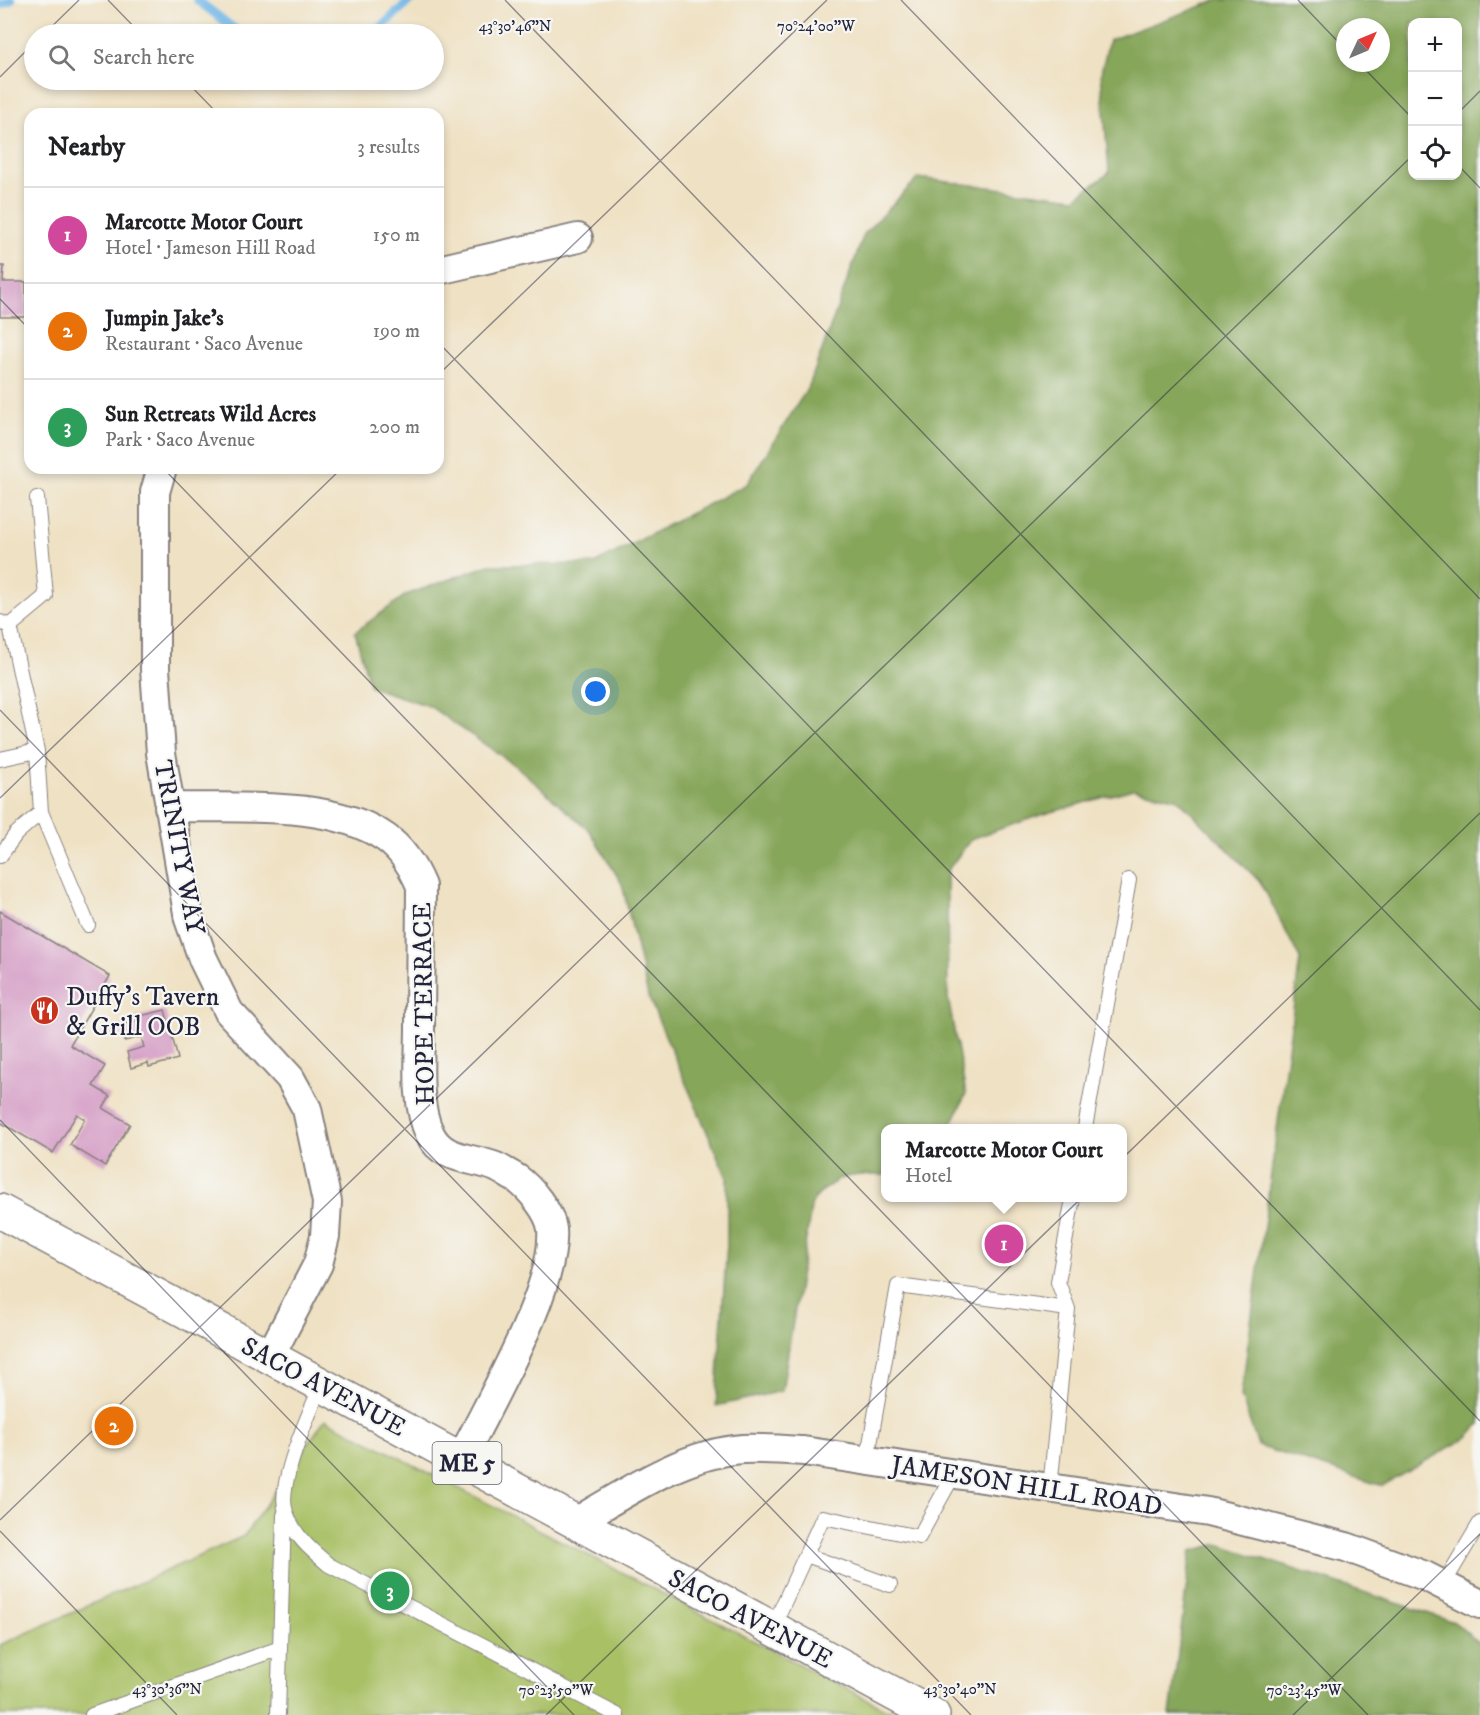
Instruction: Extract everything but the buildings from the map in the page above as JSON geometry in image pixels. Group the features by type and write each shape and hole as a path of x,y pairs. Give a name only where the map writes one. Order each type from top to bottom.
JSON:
{"main road":[{"name":"SACO AVENUE","path":"0,1211 268,1358 322,1384 933,1715"}],"street":[{"path":"444,269 578,238"},
{"name":"TRINITY WAY","path":"160,474 155,492 155,669 161,753 189,919 203,959 229,1012 290,1078 307,1109 327,1202 325,1236 318,1264 268,1358"},
{"name":"HOPE TERRACE","path":"169,807 299,811 337,817 386,838 411,865 421,886 420,1062 422,1106 429,1133 437,1147 456,1157 496,1167 518,1180 537,1198 552,1227 543,1289 461,1460"},
{"name":"JAMESON HILL ROAD","path":"576,1522 642,1482 712,1454 743,1449 803,1451 1219,1515 1346,1547 1443,1585 1480,1604"}],"lane":[{"path":"37,498 46,596 5,624 37,752 41,812 88,925"},
{"path":"0,759 37,752"},
{"path":"0,856 16,834 41,812"},
{"path":"0,838 16,834"},
{"path":"1086,1124 1129,880"},
{"path":"1050,1488 1068,1309 1058,1282 1072,1202"},
{"path":"867,1461 897,1286 1068,1309"},
{"path":"278,1715 285,1509 295,1449 322,1384"},
{"path":"772,1629 823,1516 919,1537 954,1474"},
{"path":"285,1509 300,1539 329,1565 617,1715"},
{"path":"1443,1585 1476,1526 1480,1523"},
{"path":"806,1555 890,1585"},
{"path":"92,1715 280,1648"}],"green space":[{"path":"1218,0 1480,0 1480,1424 1468,1437 1382,1486 1258,1446 1241,1396 1300,959 1261,883 1178,799 1133,789 1041,815 971,839 947,871 948,998 966,1094 952,1124 881,1124 881,1175 844,1178 829,1186 812,1202 782,1391 716,1406 727,1243 727,1178 648,996 622,884 590,831 516,766 429,706 370,687 355,632 406,595 489,565 594,564 747,484 809,386 864,234 918,178 1075,198 1109,173 1101,73 1109,40"},
{"path":"325,1419 899,1715 0,1715 0,1645 244,1536"},
{"path":"1218,1544 1454,1622 1480,1644 1480,1715 1170,1715 1191,1551"}],"waterway":[{"path":"0,5 11,0"},
{"path":"197,0 228,24"},
{"path":"385,24 410,0"}],"place":[{"name":"Duffy's Tavern & Grill OOB","path":"45,1011"},
{"name":"Marcotte Motor Court","path":"1004,1244"},
{"name":"Jumpin Jake's","path":"114,1426"},
{"name":"Sun Retreats Wild Acres","path":"390,1591"}]}
